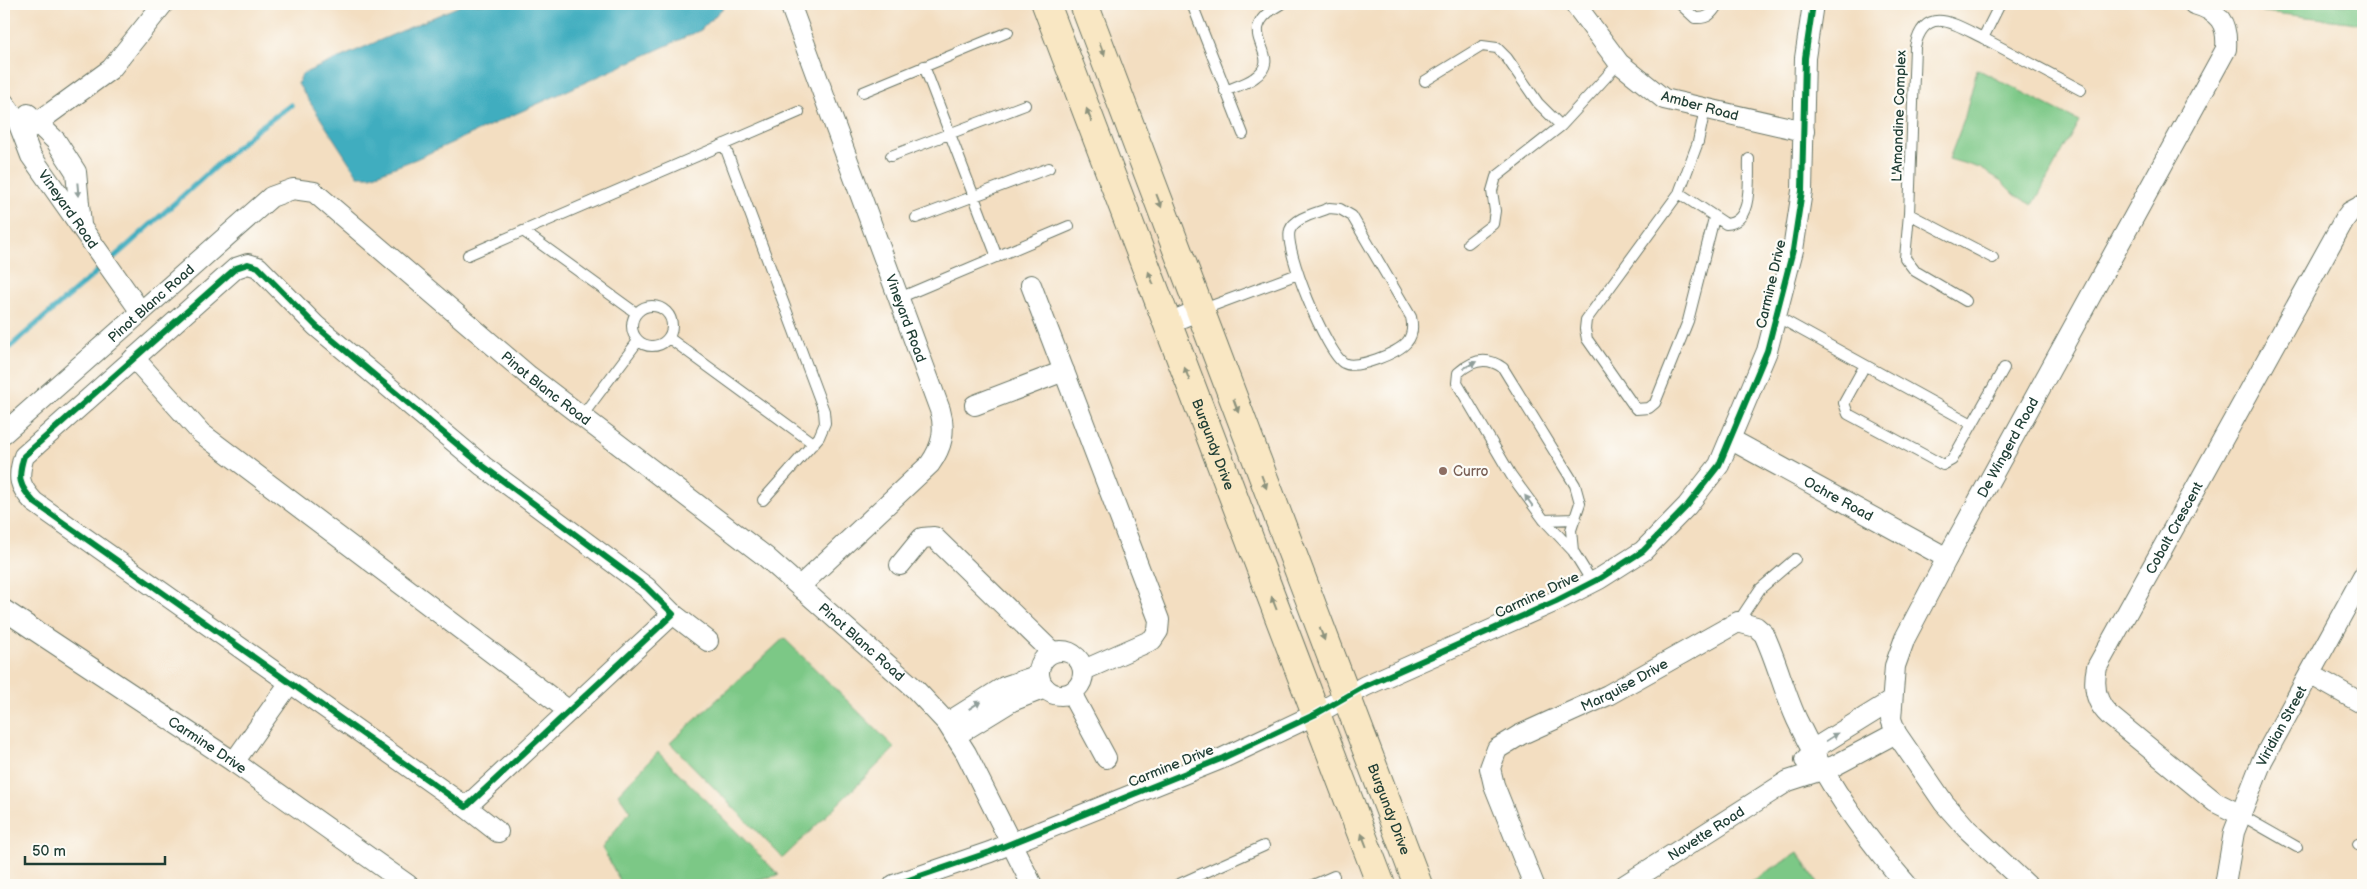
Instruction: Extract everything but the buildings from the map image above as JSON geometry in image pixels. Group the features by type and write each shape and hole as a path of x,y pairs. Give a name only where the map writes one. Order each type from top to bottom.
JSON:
{"main road":[{"name":"Burgundy Drive","path":"1046,4 1381,885"},
{"name":"Burgundy Drive","path":"1084,4 1418,885"}],"street":[{"name":"Vineyard Road","path":"790,4 943,419 940,447 930,464 800,586"},
{"name":"Amber Road","path":"1575,4 1619,63 1664,99 1804,131"},
{"name":"Carmine Drive","path":"894,885 1012,844 1223,758 1316,714 1346,697 1556,601 1643,551 1668,526 1719,465 1756,380 1776,316 1802,191 1806,58 1813,4"},
{"name":"De Wingerd Road","path":"2028,885 1967,828 1944,803 1896,733 1892,719 1891,701 1895,666 1904,638 2226,49 2227,35 2221,19 2207,7 2194,4"},
{"path":"30,128 111,69 159,5"},
{"path":"4,97 30,128 56,142 76,172 86,234"},
{"name":"Vineyard Road","path":"4,103 18,122 30,128 31,156 141,312"},
{"name":"Pinot Blanc Road","path":"4,433 271,197 286,190 304,189 323,198 522,370 766,557 915,689 951,730 1032,885"},
{"name":"Cobalt Crescent","path":"2239,814 2215,802 2109,715 2099,703 2094,682 2097,667 2344,220 2350,212 2363,205"},
{"path":"498,832 466,807 289,684 34,502 22,488 19,471 24,456 236,268 248,264 258,267 316,326 483,466 646,587 673,614 708,641"},
{"path":"1031,285 1159,620 1158,631 1152,640 1084,670"},
{"path":"1168,323 1200,310"},
{"path":"134,358 201,433 569,711"},
{"path":"975,405 1064,371"},
{"name":"Ochre Road","path":"1730,440 1947,558"},
{"path":"900,565 922,538 934,537 1052,652"},
{"name":"Viridian Street","path":"2225,885 2239,814 2262,762 2363,576"},
{"name":"Carmine Drive","path":"4,610 234,762 408,885"},
{"path":"466,807 673,614"},
{"path":"1738,622 1756,627 1764,634 1796,718 1812,751 1874,847 1907,885"},
{"name":"Marquise Drive","path":"1534,885 1494,785 1490,768 1497,749 1520,735 1608,695 1738,622"},
{"path":"1065,650 1072,653 1082,663 1084,670 1081,684 1071,693 1057,695 1042,682 1041,662 1052,652 1065,650"},
{"path":"2310,674 2363,704"},
{"path":"951,730 1012,701 1042,682"},
{"path":"234,762 289,684"},
{"path":"1071,693 1106,758"},
{"path":"1812,751 1891,701"},
{"path":"1824,770 1896,733"},
{"name":"Navette Road","path":"1788,781 1812,751"},
{"name":"Navette Road","path":"1625,885 1788,781 1824,770"}],"lane":[{"path":"1192,4 1243,134"},
{"path":"1225,91 1254,78 1262,70 1266,60 1256,32 1258,22 1268,11 1281,4"},
{"path":"1680,4 1695,18 1704,19 1711,15 1718,4"},
{"path":"1983,38 2000,4"},
{"name":"L'Amandine Complex","path":"1966,301 1908,265 1905,258 1910,214 1915,47 1918,34 1925,25 1938,20 1946,21 1983,38 2081,90"},
{"path":"863,92 1008,32"},
{"path":"1425,81 1482,46 1496,48 1507,58 1538,102 1561,126"},
{"path":"1468,243 1493,224 1495,211 1492,191 1496,177 1561,126 1619,63"},
{"path":"924,66 972,197 997,257"},
{"path":"891,156 1025,105"},
{"path":"1705,109 1698,142 1679,193 1586,320 1587,339 1636,409 1649,408 1655,403 1688,321 1714,218"},
{"path":"468,255 799,112"},
{"path":"724,144 824,412 823,430 814,444 763,500"},
{"path":"1679,193 1714,218 1726,224 1734,224 1744,215 1746,210 1750,159"},
{"path":"916,218 1049,168"},
{"path":"1329,208 1346,212 1360,228 1411,317 1413,327 1408,341 1400,349 1386,355 1353,366 1344,363 1335,356 1326,341 1298,274 1290,241 1290,231 1294,225 1329,208"},
{"path":"1910,214 1993,258"},
{"path":"899,298 1069,226"},
{"path":"523,231 636,314"},
{"path":"1200,310 1298,274"},
{"path":"651,306 667,312 672,322 669,338 654,347 638,341 634,336 632,324 636,314 651,306"},
{"path":"1776,316 1972,424"},
{"path":"669,338 814,444"},
{"path":"582,416 638,341"},
{"path":"1572,551 1571,530 1580,503 1575,485 1503,368 1494,362 1474,362 1458,373 1457,383 1511,475 1544,520 1572,551 1592,582"},
{"path":"1865,365 1844,403 1845,409 1855,419 1942,465 1952,460 2004,368"},
{"path":"1544,520 1575,519"},
{"path":"1738,622 1760,589 1795,560"},
{"path":"2239,814 2297,847"},
{"path":"1177,885 1264,846"},
{"path":"1313,885 1334,876"}],"green space":[{"path":"2197,4 2363,4 2363,25 2349,22"},
{"path":"1977,69 2079,121 2033,205 2015,195 2000,180 1980,168 1949,159 1964,120"},
{"path":"784,638 895,748 783,858 670,743"},
{"path":"658,752 779,875 731,885 622,884 602,848 630,811 618,794"},
{"path":"1798,852 1819,885 1746,885"}],"water":[{"path":"464,4 727,4 701,30 416,159 371,176 358,176 298,84 302,74"}],"waterway":[{"path":"4,352 128,245 255,131 291,105"}],"cycle path":[{"path":"894,885 990,852 1223,758 1316,714 1365,686 1556,601 1599,579 1643,551 1687,506 1719,465 1767,351 1793,250 1802,191 1805,58 1813,4"},
{"path":"248,264 258,267 316,326 483,466 646,587 673,614 466,807 34,502 22,486 20,470 24,456 236,268 248,264"}],"place":[{"name":"Curro","path":"1443,471"}]}
